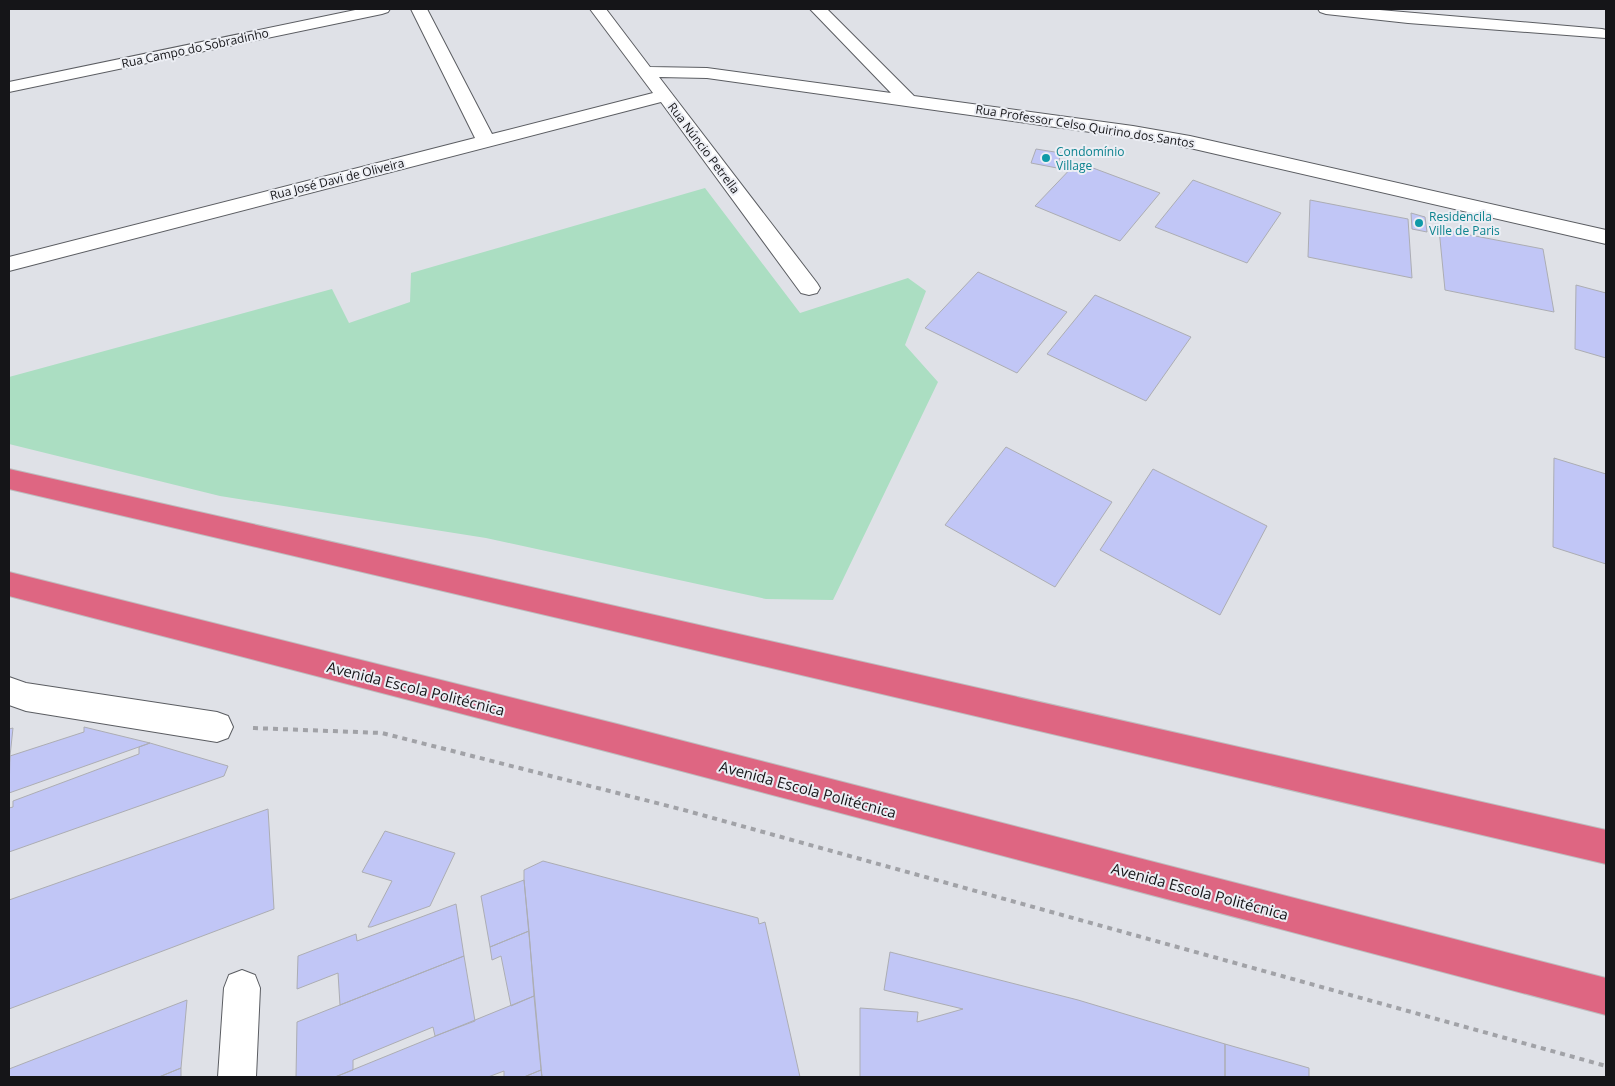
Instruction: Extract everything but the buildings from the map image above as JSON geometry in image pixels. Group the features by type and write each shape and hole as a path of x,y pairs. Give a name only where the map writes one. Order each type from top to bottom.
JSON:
{"highway":[{"path":"9,479 1606,847"},
{"name":"Avenida Escola Politécnica","path":"9,584 617,739 1606,997"}],"street":[{"name":"Rua Campo do Sobradinho","path":"9,87 382,9"},
{"path":"419,9 486,141"},
{"name":"Rua Núncio Petrella","path":"598,9 645,72 665,95 809,288"},
{"path":"818,9 908,100"},
{"path":"1326,9 1497,26 1602,34"},
{"path":"1497,26 1502,9"},
{"name":"Rua Professor Celso Quirino dos Santos","path":"645,72 707,73 1133,132 1190,142 1606,237"},
{"name":"Rua José Davi de Oliveira","path":"9,264 665,95"},
{"path":"14,696 218,726"},
{"path":"237,1077 242,988"}],"path":[{"path":"218,726 382,733 684,810 1606,1066"}],"green space":[{"path":"705,188 800,313 908,278 926,291 905,345 938,382 833,600 766,599 486,538 220,496 9,444 9,377 332,289 349,323 410,302 411,273"}],"place":[{"name":"Condomínio Village","path":"1046,158"},
{"name":"Residencila Ville de Paris","path":"1419,223"}]}
